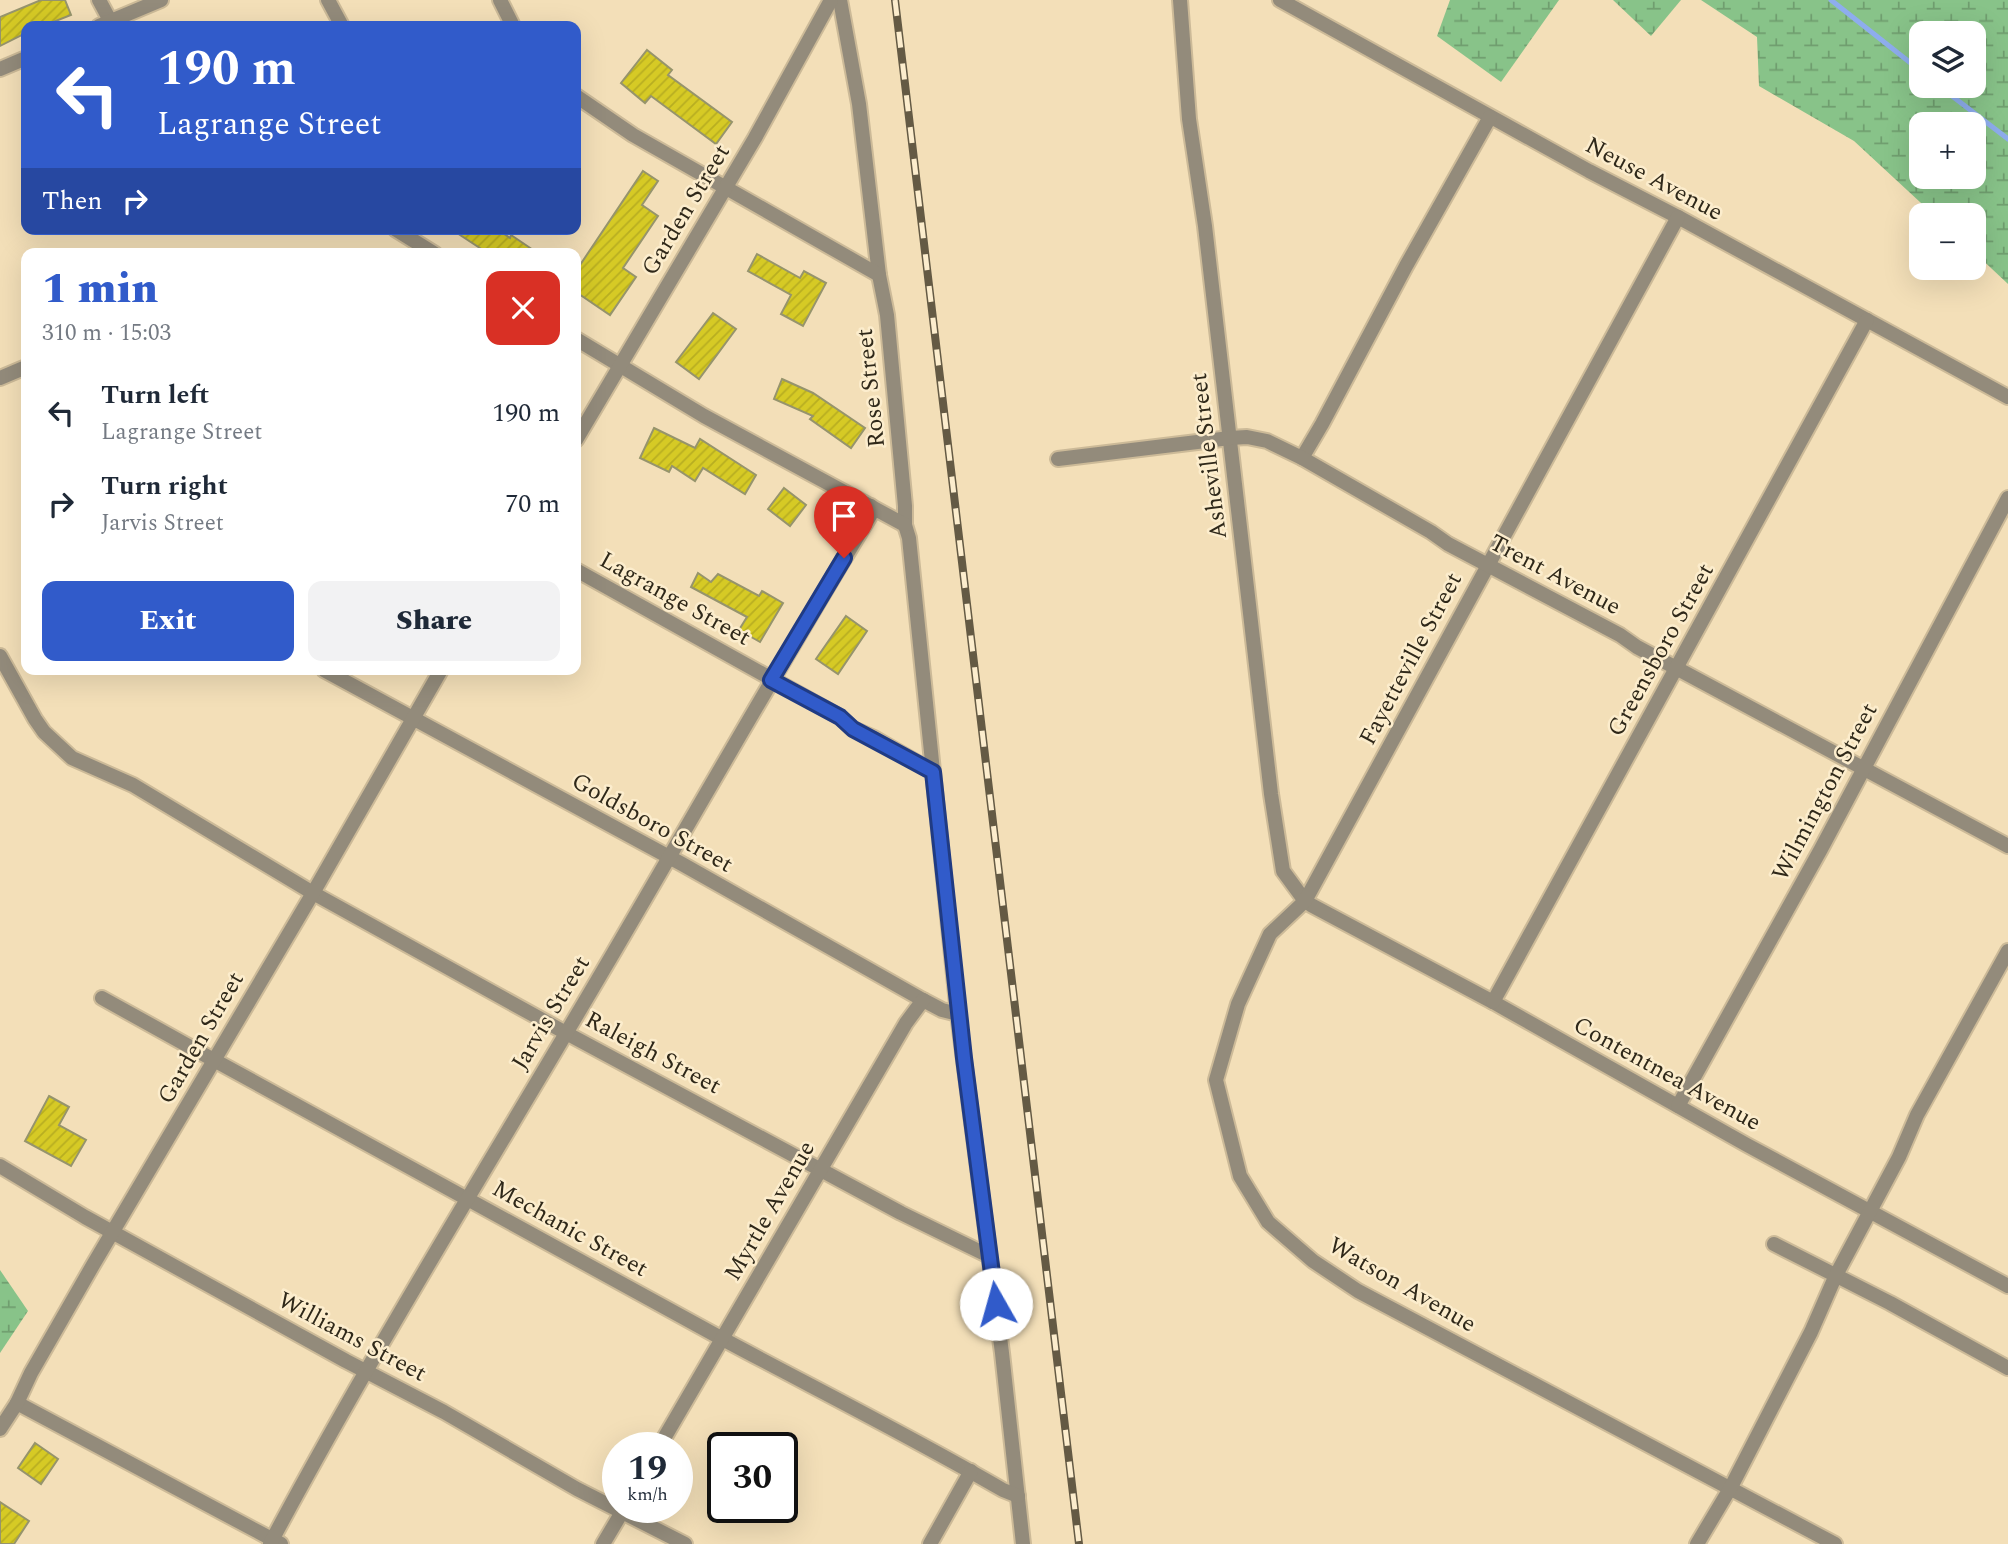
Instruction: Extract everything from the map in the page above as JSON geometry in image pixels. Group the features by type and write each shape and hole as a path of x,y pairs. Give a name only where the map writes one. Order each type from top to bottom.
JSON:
{"street":[{"path":"99,0 106,21"},
{"path":"116,21 161,0"},
{"path":"328,0 339,21"},
{"path":"500,0 510,21"},
{"name":"Garden Street","path":"581,432 775,104 831,0"},
{"name":"Rose Street","path":"840,0 862,124 879,275 887,315 905,525 909,538 958,1014 1023,1544"},
{"name":"Asheville Street","path":"1180,0 1189,119 1205,226 1273,806 1283,871 1305,901"},
{"name":"Neuse Avenue","path":"1280,0 1490,117 2008,397"},
{"path":"0,69 21,60"},
{"path":"581,99 633,135 879,275"},
{"path":"1302,458 1490,117"},
{"name":"Fayetteville Street","path":"1305,901 1678,218"},
{"path":"405,235 425,248"},
{"name":"Greensboro Street","path":"1493,1002 1867,320"},
{"path":"581,342 704,416 905,525"},
{"path":"0,378 21,369"},
{"name":"Trent Avenue","path":"1058,459 1230,438 1247,437 1267,442 1302,458 1448,544 2008,846"},
{"name":"Wilmington Street","path":"1678,1106 2008,498"},
{"name":"Jarvis Street","path":"274,1542 468,1198 871,513 871,506"},
{"name":"Lagrange Street","path":"581,573 933,772"},
{"name":"Raleigh Street","path":"0,656 35,719 51,739 72,758 143,790 313,893 566,1033 901,1213 989,1256"},
{"name":"Goldsboro Street","path":"333,675 668,857 923,1000 942,1010 958,1014"},
{"name":"Garden Street","path":"0,1429 438,675"},
{"name":"Contentnea Avenue","path":"1305,901 2008,1286"},
{"name":"Watson Avenue","path":"1305,901 1270,934 1238,1004 1216,1080 1240,1176 1268,1222 1313,1261 1358,1291 1835,1544"},
{"path":"1697,1544 1731,1487 1811,1332 1836,1275 1871,1212 1917,1115 2008,951"},
{"name":"Mechanic Street","path":"102,998 722,1338 1018,1496"},
{"name":"Myrtle Avenue","path":"668,1432 906,1023 923,1000"},
{"name":"Williams Street","path":"0,1166 113,1232 444,1412 576,1489 602,1500"},
{"path":"1774,1244 2008,1368"},
{"path":"17,1403 274,1542"},
{"path":"930,1544 971,1472"},
{"path":"603,1544 616,1523"},
{"name":"Williams Street","path":"648,1523 685,1544"}],"green space":[{"path":"1450,0 1559,0 1501,82 1437,36"},
{"path":"1613,0 1681,0 1651,36"},
{"path":"1701,0 2008,0 2008,284 1986,263 1986,203 1921,203 1854,141 1759,86 1757,37"},
{"path":"0,1270 28,1311 0,1353"}],"building":[{"path":"41,0 65,0 71,15 56,21 21,21 21,36 0,46 0,17"},
{"path":"647,50 672,70 668,75 732,122 716,144 651,96 645,103 621,83"},
{"path":"643,171 658,181 642,205 658,216 623,268 636,277 610,315 581,295 581,264"},
{"path":"460,235 506,235 510,238 511,235 530,248 480,248"},
{"path":"757,254 800,278 804,271 826,283 803,326 781,314 791,295 748,271"},
{"path":"713,313 736,329 699,379 676,362"},
{"path":"782,379 813,393 865,428 851,448 810,419 813,416 774,399"},
{"path":"654,428 695,448 700,439 756,475 745,494 703,468 695,481 672,466 669,472 640,458"},
{"path":"784,488 806,505 790,526 768,509"},
{"path":"698,573 711,582 718,574 759,596 762,591 783,603 760,642 739,630 747,617 691,587"},
{"path":"846,616 867,631 838,674 816,659"},
{"path":"49,1096 69,1107 59,1125 86,1140 71,1166 25,1141"},
{"path":"35,1443 58,1459 41,1484 18,1468"},
{"path":"0,1502 29,1521 14,1544 0,1544"}],"waterway":[{"path":"1831,0 1909,62"},
{"path":"1955,98 2008,139"}],"railway":[{"path":"895,0 1079,1544"}],"route":[{"path":"844,558 771,680 840,717 853,729 933,772 964,1058 996,1304"}]}
